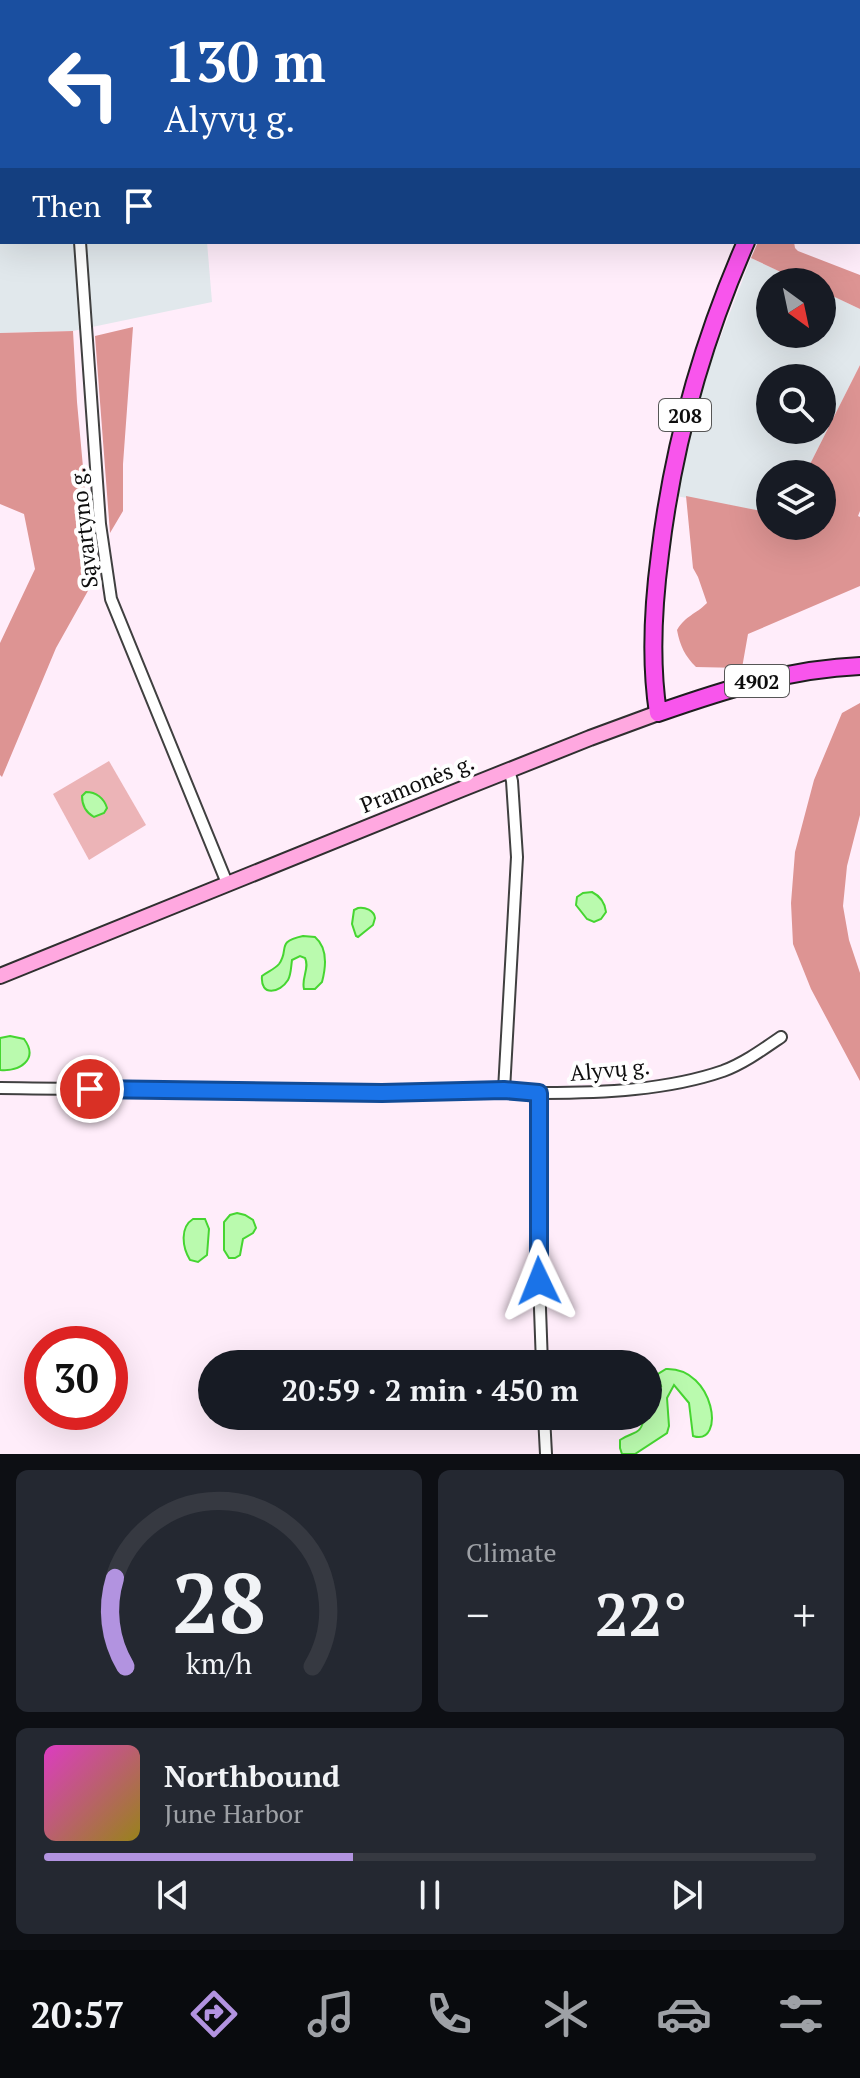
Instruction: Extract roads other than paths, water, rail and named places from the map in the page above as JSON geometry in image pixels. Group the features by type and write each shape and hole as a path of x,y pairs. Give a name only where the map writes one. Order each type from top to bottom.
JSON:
{"highway":[{"name":"208","path":"658,713 653,670 656,595 671,481 699,365 745,244"},
{"name":"Pramonės g.","path":"658,713 757,681 808,671 860,666"}],"main road":[{"name":"Pramonės g.","path":"0,976 658,713"}],"street":[{"name":"Sąvartyno g.","path":"80,244 100,524 111,599 227,883"},
{"path":"504,1090 517,857 509,770"},
{"name":"Alyvų g.","path":"0,1088 597,1093 643,1088 723,1071 747,1060 781,1037"},
{"path":"539,1093 538,1253 541,1350"},
{"path":"545,1430 546,1454"}]}
